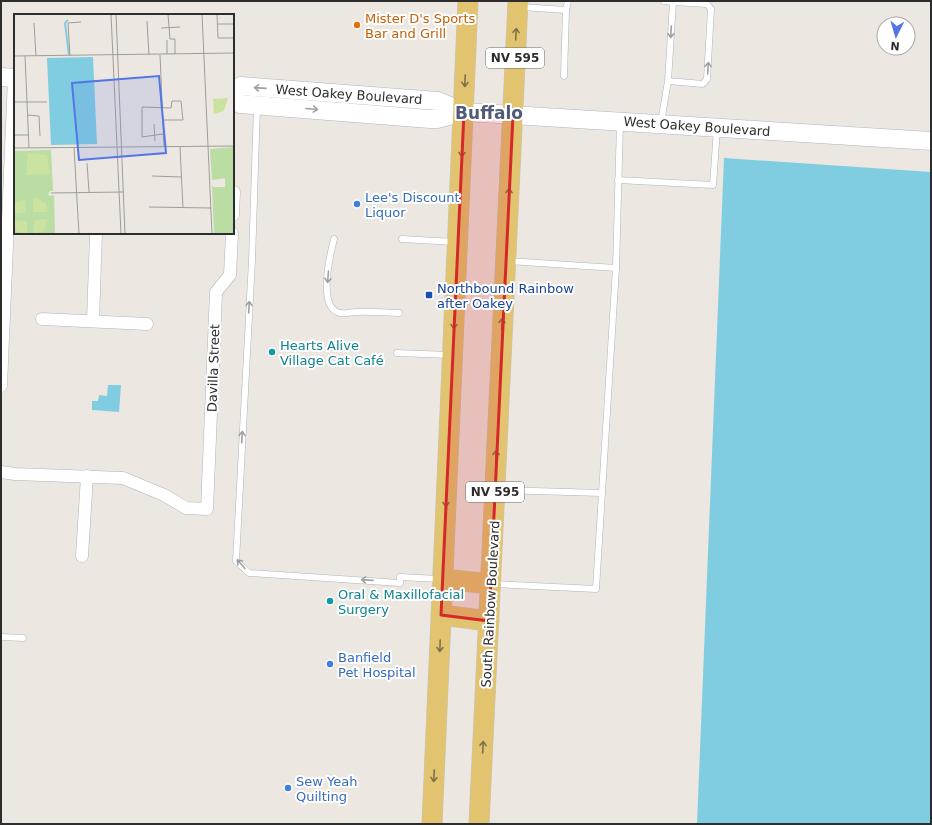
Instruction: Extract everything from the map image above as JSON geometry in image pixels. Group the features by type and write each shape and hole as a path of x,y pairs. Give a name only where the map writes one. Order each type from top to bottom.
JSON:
{"main road":[{"name":"NV 595","path":"432,824 468,1"},
{"name":"South Rainbow Boulevard","path":"479,824 518,4"},
{"name":"West Oakey Boulevard","path":"234,90 241,86 438,101 464,112"},
{"name":"West Oakey Boulevard","path":"234,99 240,104 437,119 464,112 931,141"},
{"path":"443,579 491,584"},
{"path":"441,615 489,621"}],"street":[{"path":"1,386 2,346 12,207 10,78"},
{"path":"93,321 96,234"},
{"name":"Davilla Street","path":"86,476 123,478 164,495 186,508 207,509 216,292 230,275 232,234"},
{"path":"42,319 147,324"},
{"path":"1,472 15,474 86,476 82,556"}],"lane":[{"path":"564,76 566,10 568,1"},
{"path":"664,1 707,4 711,9 707,79 703,84 668,81"},
{"path":"661,124 668,81 673,2"},
{"path":"518,4 566,10"},
{"path":"257,105 252,260 236,561 249,573 400,583 400,577 443,579"},
{"path":"491,584 596,589 616,268 620,121"},
{"path":"618,180 713,185 717,127"},
{"path":"334,239 329,257 327,294 328,302 332,309 339,313 399,313"},
{"path":"402,239 458,242"},
{"path":"505,261 616,268"},
{"path":"398,353 452,355"},
{"path":"495,490 602,493"},
{"path":"1,637 23,638"}],"highlighted area":[{"path":"464,112 513,115 489,621 441,615"}],"water":[{"path":"724,158 931,172 931,824 697,824"},
{"path":"108,385 121,385 119,412 92,410 92,401 98,401 99,395 107,396"}],"place":[{"name":"Mister D's Sports Bar and Grill","path":"357,25"},
{"name":"Lee's Discount Liquor","path":"357,204"},
{"name":"Northbound Rainbow after Oakey","path":"429,295"},
{"name":"Hearts Alive Village Cat Café","path":"272,352"},
{"name":"Oral & Maxillofacial Surgery","path":"330,601"},
{"name":"Banfield Pet Hospital","path":"330,664"},
{"name":"Sew Yeah Quilting","path":"288,788"}],"district":[{"name":"Buffalo","path":"489,113"}]}
